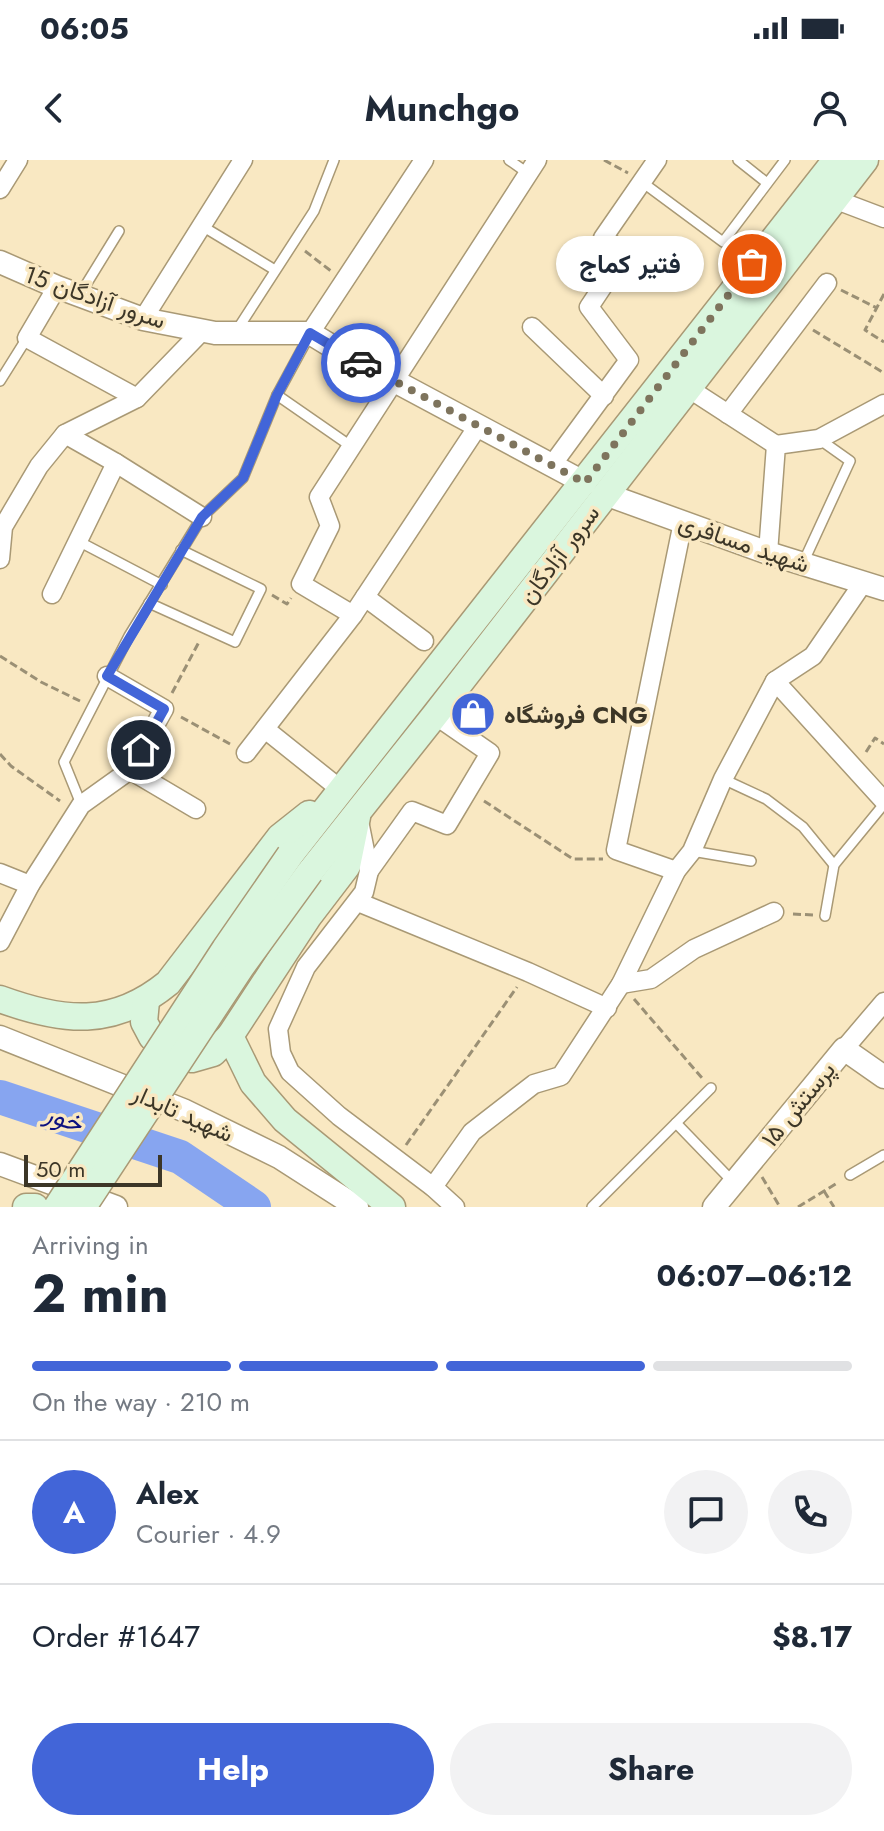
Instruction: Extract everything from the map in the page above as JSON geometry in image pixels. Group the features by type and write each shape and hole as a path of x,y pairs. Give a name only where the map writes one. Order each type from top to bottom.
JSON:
{"main road":[{"name":"سرور آزادگان","path":"300,864 340,789 595,488 688,388 825,192 836,160"},
{"name":"سرور آزادگان","path":"300,864 358,812 435,715 752,264 825,192 865,160"},
{"path":"0,999 69,1017 110,1015 146,1001 168,983 280,837 340,789"},
{"path":"146,1001 144,1022 152,1037 171,1053 192,1059 213,1053 230,1036 308,917 347,866 358,812"},
{"path":"57,1207 216,962 300,864"},
{"path":"83,1207 241,967 300,864"},
{"path":"230,1036 253,1083 285,1120 392,1207"},
{"path":"26,1207 35,1207"}],"street":[{"path":"424,160 310,333 395,382 595,488"},
{"path":"552,465 629,360 589,307 625,253 603,238 657,160"},
{"path":"0,189 14,161"},
{"path":"143,319 242,161"},
{"path":"353,615 301,584 330,526 319,497 533,167"},
{"path":"825,192 884,218"},
{"name":"سرور آزادگان 15","path":"0,262 143,319 235,334 310,333"},
{"path":"728,414 827,283"},
{"path":"57,287 27,338 137,398"},
{"path":"532,327 604,396"},
{"path":"0,559 2,527 39,466 65,434 137,398 202,331"},
{"path":"688,388 776,445 819,439 884,404"},
{"path":"246,753 353,615 478,426"},
{"path":"65,434 202,517"},
{"path":"768,553 776,445"},
{"path":"52,594 116,463"},
{"name":"شهید مسافری","path":"595,488 768,553 874,586"},
{"path":"676,871 616,850 683,522"},
{"path":"433,1187 472,1132 534,1084 561,1076 621,984 676,871 692,851 723,779 775,681 813,656 874,586"},
{"path":"365,597 424,641"},
{"path":"0,942 30,885 79,809 130,770 164,709 107,676"},
{"path":"775,681 884,802"},
{"path":"435,715 490,753 447,825 412,811 369,871 358,902 306,967 278,1029 281,1053 290,1072 339,1116 455,1207"},
{"path":"265,729 340,789"},
{"path":"130,770 196,809"},
{"path":"358,812 369,871"},
{"path":"0,873 30,885"},
{"path":"358,902 607,1008"},
{"path":"621,984 651,979 694,949 774,912"},
{"name":"پرستش ۱۵","path":"714,1207 884,1002"},
{"name":"شهید تابدار","path":"0,1037 183,1110 279,1157 357,1207"},
{"path":"844,1049 884,1077"},
{"path":"0,1164 116,1207"}],"lane":[{"path":"235,334 314,211 334,160"},
{"path":"509,160 533,167"},
{"path":"738,160 767,183"},
{"path":"641,181 723,242 785,160"},
{"path":"202,226 275,270"},
{"path":"79,296 119,231"},
{"path":"79,809 64,762 91,706 202,517 243,478 277,395 310,333"},
{"path":"0,381 27,338"},
{"path":"277,395 352,447"},
{"path":"803,563 850,461 819,439"},
{"path":"78,541 162,585"},
{"path":"149,603 235,642 261,589 181,550"},
{"path":"723,779 766,799 803,827 834,865"},
{"path":"825,916 834,865 884,802"},
{"path":"692,851 751,861"},
{"path":"597,1205 711,1088"},
{"path":"676,1123 734,1183"},
{"path":"850,1175 884,1155"}],"path":[{"path":"604,160 641,181"},
{"path":"292,242 344,281"},
{"path":"827,283 877,308"},
{"path":"884,294 865,330 884,342"},
{"path":"798,321 884,373"},
{"path":"261,589 287,604 301,584"},
{"path":"205,629 164,709 246,753"},
{"path":"0,656 41,682 91,706"},
{"path":"854,770 875,738 884,744"},
{"path":"0,754 11,766 79,809"},
{"path":"467,790 573,859 602,860 616,850"},
{"path":"774,912 825,916"},
{"path":"395,1161 528,972"},
{"path":"621,984 711,1088"},
{"path":"752,1161 780,1207"},
{"path":"798,1207 850,1175"},
{"path":"824,1191 834,1207"}],"waterway":[{"name":"خور","path":"0,1097 180,1157 254,1207"}],"way so far":[{"path":"361,363 585,483 752,264"}],"place":[{"name":"فتیر کماج","path":"752,264"},
{"name":"فروشگاه CNG","path":"473,714"}],"route":[{"path":"141,750 164,709 107,676 129,636 202,517 243,478 277,395 310,333 361,363"}]}
